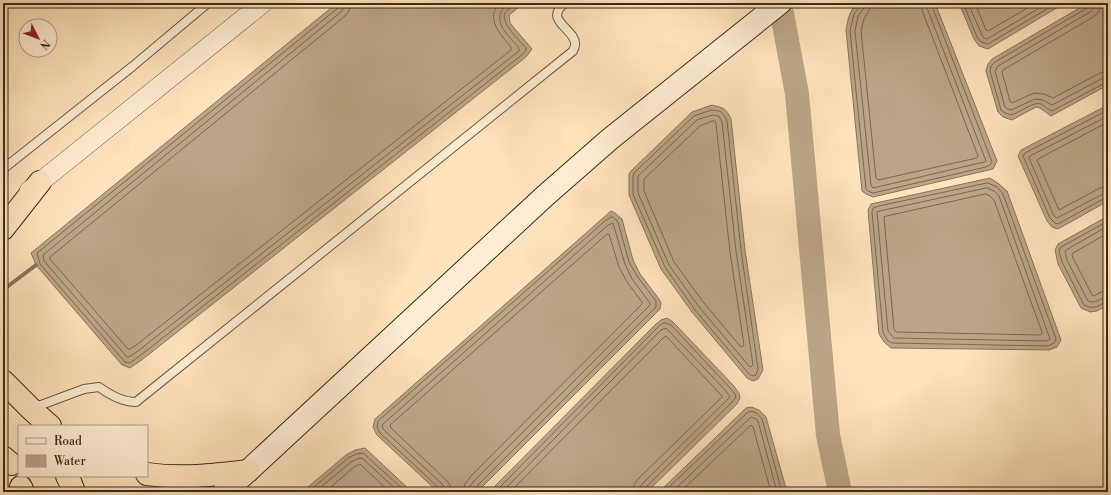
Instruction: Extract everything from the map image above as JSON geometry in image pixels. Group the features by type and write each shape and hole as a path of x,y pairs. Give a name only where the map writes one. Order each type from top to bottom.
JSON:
{"highway":[{"path":"3,229 40,182"},
{"path":"4,382 31,418 48,425"},
{"path":"148,474 164,476 200,476 248,471"},
{"path":"224,492 248,471"},
{"path":"68,477 74,492"}],"main road":[{"path":"248,471 552,190 610,139 780,3"}],"street":[{"path":"3,212 263,3"}],"lane":[{"path":"3,169 208,3"},
{"path":"31,418 84,389 99,387 108,394 127,402 136,402 573,51 575,44 573,37 558,20 558,12 561,6 565,3"}],"water":[{"path":"337,3 524,3 509,15 510,23 532,49 526,57 143,359 130,368 122,365 36,265 31,253"},
{"path":"858,3 935,3 997,161 993,169 873,197 862,191 846,30 851,12"},
{"path":"959,3 1065,3 988,49 979,46 974,39"},
{"path":"1088,3 1104,3 1108,7 1108,85 1051,116 1040,108 1036,107 1012,120 1003,117 998,112 986,71 988,64 992,59"},
{"path":"712,105 724,109 731,119 745,250 763,370 758,379 753,381 747,378 692,312 661,269 629,195 629,174 631,171 692,112"},
{"path":"1108,105 1108,201 1058,229 1052,227 1047,221 1018,156 1021,150"},
{"path":"990,178 1007,191 1061,340 1057,347 1049,350 891,348 884,342 879,334 868,210 871,204"},
{"path":"611,211 622,219 633,260 640,274 659,299 661,303 660,309 477,492 438,492 377,435 373,427 375,419"},
{"path":"1108,216 1108,305 1097,311 1090,312 1081,308 1058,264 1055,250 1058,244"},
{"path":"667,318 673,322 733,385 739,393 740,398 737,404 647,492 489,492 656,324"},
{"path":"751,407 759,410 766,417 787,492 659,492 746,408"},
{"path":"365,448 412,492 302,492 346,455 355,450"}],"waterway":[{"path":"780,3 797,94 828,435 840,492"},
{"path":"3,290 36,265"}]}
